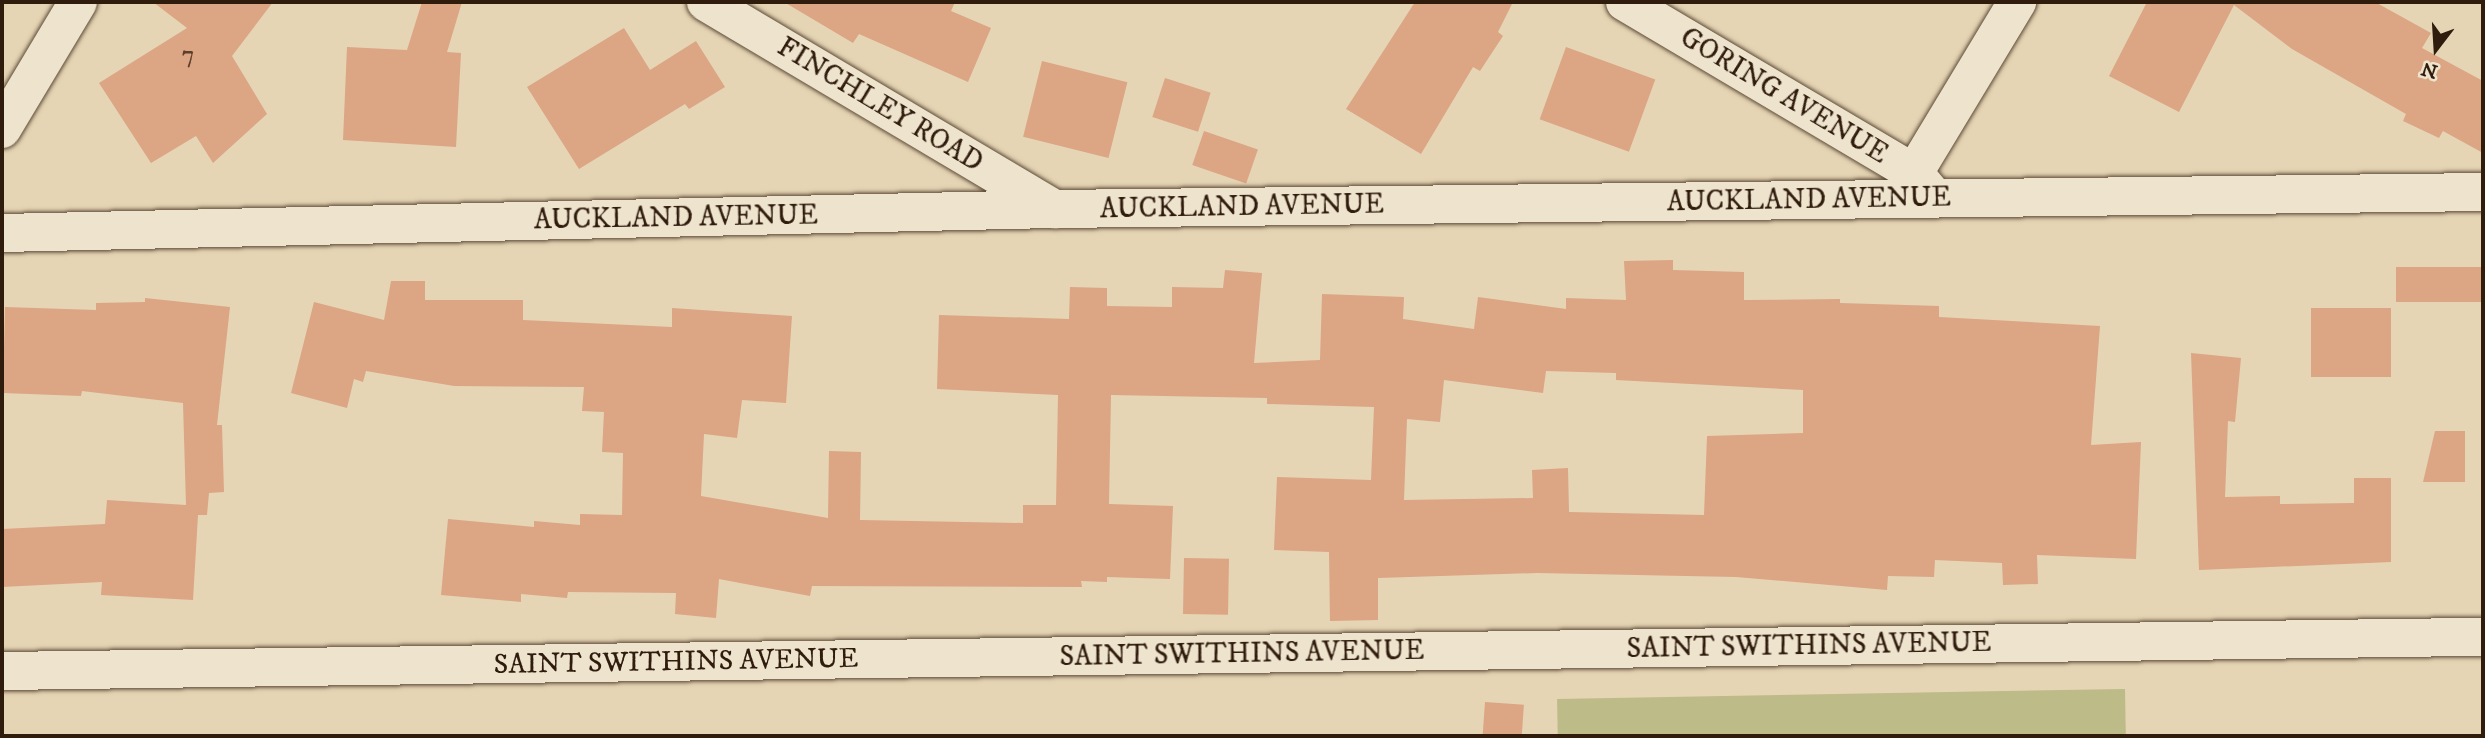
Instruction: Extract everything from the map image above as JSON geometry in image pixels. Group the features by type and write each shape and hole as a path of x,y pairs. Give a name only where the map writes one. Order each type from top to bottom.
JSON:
{"street":[{"path":"2,129 78,2"},
{"name":"FINCHLEY ROAD","path":"706,2 1055,209"},
{"name":"GORING AVENUE","path":"1625,2 1925,186"},
{"path":"1925,186 2017,2"},
{"name":"AUCKLAND AVENUE","path":"2,233 1925,186 2483,192"},
{"name":"SAINT SWITHINS AVENUE","path":"2,670 2483,638"}],"shaded area":[{"path":"2125,689 2126,736 1558,736 1557,699"}],"building":[{"path":"153,2 273,2 232,56 267,114 213,163 196,136 151,163 99,83 187,28"},
{"path":"422,2 462,2 447,52 461,53 456,147 343,140 347,47 407,50"},
{"path":"784,2 955,2 951,11 991,28 968,82 859,34 853,43"},
{"path":"1415,2 1513,2 1498,32 1503,36 1480,71 1473,67 1421,154 1346,109"},
{"path":"2147,2 2375,2 2431,33 2422,48 2483,81 2483,153 2443,131 2439,138 2403,121 2406,114 2292,49 2234,5 2179,112 2109,76"},
{"path":"624,28 650,70 696,41 725,87 689,109 685,104 579,169 527,87"},
{"path":"1566,47 1655,79 1629,152 1540,119"},
{"path":"1042,61 1127,82 1109,158 1023,137"},
{"path":"1165,78 1211,93 1198,132 1152,117"},
{"path":"1204,131 1258,150 1246,184 1192,165"},
{"path":"1673,260 1673,270 1744,272 1744,300 1840,299 1840,303 1939,306 1939,317 2100,326 2091,445 2141,442 2136,559 2037,555 2038,584 2003,585 2002,563 1935,560 1934,577 1888,576 1887,590 1736,577 1537,573 1378,578 1378,620 1330,621 1329,552 1274,550 1277,477 1371,480 1374,407 1267,404 1267,398 1111,395 1109,504 1173,506 1170,579 1107,577 1107,582 1081,581 1082,587 812,586 810,596 719,579 716,618 675,614 676,593 568,592 567,598 521,594 521,602 441,595 448,519 534,527 534,521 580,525 580,514 622,515 623,453 602,452 604,412 582,411 584,387 454,386 366,371 363,382 354,379 347,408 291,393 314,302 384,320 391,281 425,281 425,300 523,300 523,320 672,327 672,308 792,316 786,403 742,400 737,438 704,434 701,496 828,518 829,451 861,452 860,520 1023,523 1023,505 1056,505 1058,395 937,389 939,315 1069,319 1070,287 1107,288 1107,306 1172,307 1172,287 1223,288 1225,270 1262,273 1254,363 1320,360 1322,294 1404,297 1403,319 1474,329 1478,297 1566,309 1566,298 1626,300 1624,261","holes":["1546,371 1616,373 1616,380 1803,390 1803,433 1707,436 1704,515 1569,512 1568,468 1532,470 1533,498 1404,500 1407,419 1440,422 1444,380 1543,393"]},
{"path":"2396,267 2483,267 2483,302 2396,302"},
{"path":"145,298 230,307 217,425 222,425 224,492 209,493 207,515 198,515 193,600 101,595 102,582 2,587 2,529 105,524 107,500 186,505 183,403 82,391 81,396 3,393 5,307 96,310 96,303 145,302"},
{"path":"2311,308 2391,308 2391,377 2311,377"},
{"path":"2191,353 2241,358 2235,422 2228,421 2225,497 2280,496 2280,504 2354,503 2354,478 2391,478 2391,562 2199,570"},
{"path":"2435,431 2465,431 2465,482 2423,482"},
{"path":"1184,558 1229,559 1228,615 1183,614"},
{"path":"1485,702 1524,705 1522,736 1483,736"}]}
